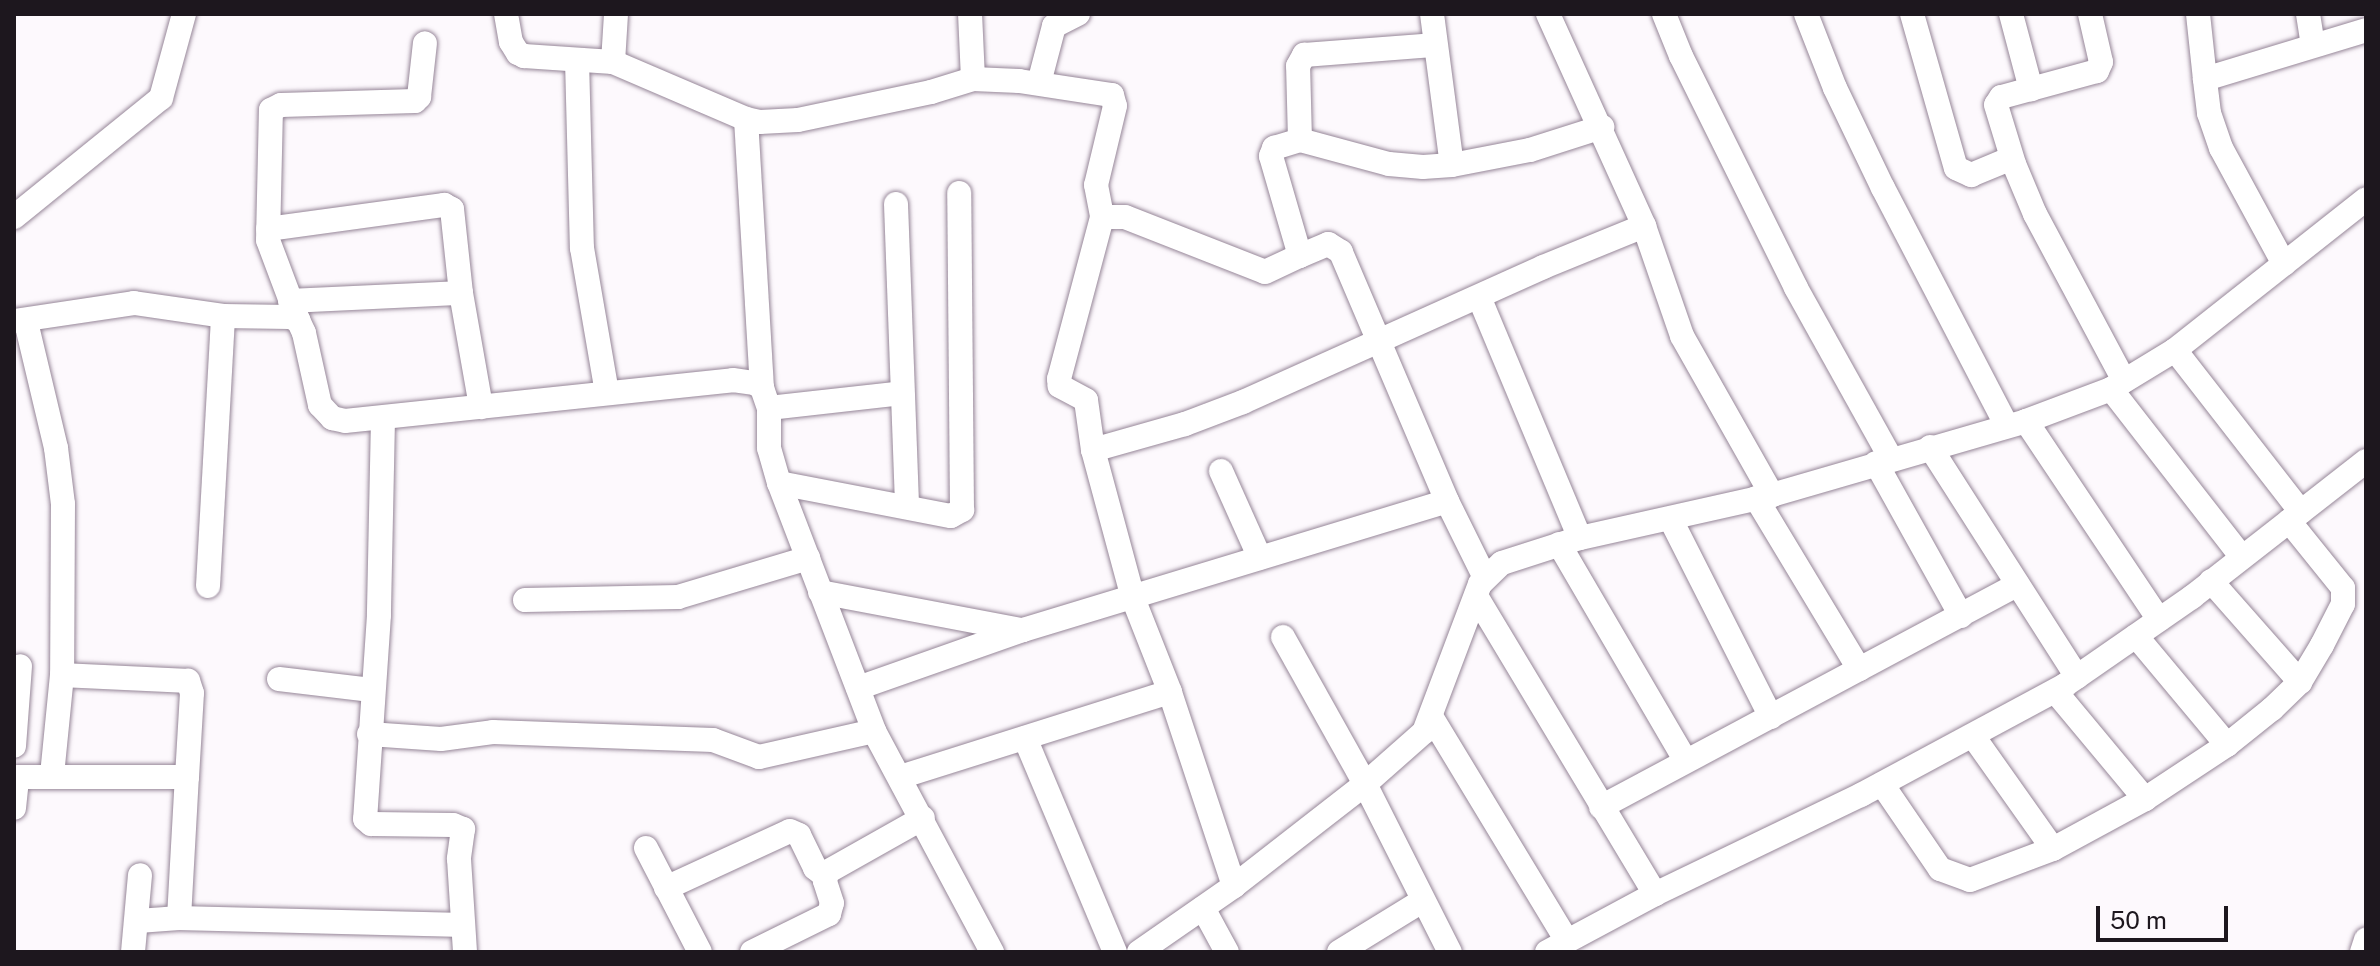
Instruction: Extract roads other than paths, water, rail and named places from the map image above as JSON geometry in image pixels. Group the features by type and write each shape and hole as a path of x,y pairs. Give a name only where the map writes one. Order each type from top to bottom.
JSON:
{"street":[{"path":"14,217 161,98 184,14"},
{"path":"506,14 511,42 518,53 613,62 746,119 798,120 931,92 973,79 1039,83 1102,92 1114,99 1096,185 1102,217 1059,379 1060,386 1086,400 1093,450 1133,598 1170,692 1234,886"},
{"path":"613,62 616,14"},
{"path":"970,14 973,79"},
{"path":"1039,83 1054,26 1078,14"},
{"path":"1432,14 1433,45 1452,165"},
{"path":"1548,14 1602,127 1644,226 1682,336 1764,496 1859,669"},
{"path":"1806,14 1835,88 1883,188 2016,424 2159,620"},
{"path":"1912,14 1956,168 1971,175 2012,158"},
{"path":"2011,14 2031,89"},
{"path":"2090,14 2100,68 2093,74 2001,97 1996,105 2012,158 2049,243 2118,385 2242,557"},
{"path":"2198,14 2209,113 2221,148 2284,264"},
{"path":"2308,14 2313,45"},
{"path":"1672,17 1796,288 1961,616"},
{"path":"2205,79 2366,30"},
{"path":"425,43 419,97 415,101 281,105 271,110 268,229 274,260 304,333 315,392 324,413 345,421 383,419 733,380 748,380 766,398 902,393"},
{"path":"1300,140 1298,66 1304,55 1433,45"},
{"path":"577,60 582,248 607,392"},
{"path":"746,119 769,448 779,483 874,731 923,818 986,950"},
{"path":"1300,256 1271,156 1274,148 1300,140 1389,164 1423,167 1452,165 1530,150 1602,127"},
{"path":"779,483 951,516 962,510 959,193"},
{"path":"1139,952 1234,886 1409,747 1432,718 1480,586 1502,563 1570,541 1764,496 2016,424 2118,385 2175,350 2366,199"},
{"path":"896,204 907,506"},
{"path":"268,229 449,206 456,215 461,293 481,407"},
{"path":"1102,217 1125,217 1265,272 1320,246 1337,246 1447,501 1480,586 1601,807 1655,894"},
{"path":"1093,450 1185,424 1243,402 1644,226"},
{"path":"52,775 62,675 61,475 20,321 124,303 223,316 279,315 294,310 461,293"},
{"path":"1479,297 1570,541 1686,761"},
{"path":"208,586 223,316"},
{"path":"1882,784 1928,856 1950,875 1970,880 1983,877 2053,849 2145,799 2227,745 2300,682 2322,645 2344,595 2338,578 2175,350"},
{"path":"383,419 379,615 371,690 366,822 453,825 463,829 459,859 465,952"},
{"path":"1930,447 2077,677"},
{"path":"1432,718 1557,947 1655,894 1882,784 2055,691 2159,620 2366,461"},
{"path":"1221,471 1260,558"},
{"path":"858,688 1023,630 1447,501"},
{"path":"1671,520 1771,717"},
{"path":"525,600 678,597 808,558"},
{"path":"2211,581 2300,682"},
{"path":"1601,807 2017,585"},
{"path":"820,592 1023,630"},
{"path":"2136,636 2227,745"},
{"path":"1283,637 1365,784 1450,952"},
{"path":"14,808 17,777 14,748 20,666"},
{"path":"62,675 188,681 192,693 179,918"},
{"path":"279,679 371,690"},
{"path":"2055,691 2145,799"},
{"path":"900,777 1170,692"},
{"path":"369,734 441,739 493,732 713,740 759,757 874,731"},
{"path":"1973,736 2053,849"},
{"path":"1025,738 1115,952"},
{"path":"17,777 187,777"},
{"path":"825,876 831,868 923,818"},
{"path":"666,888 790,831 799,835 815,868 825,876 832,903 829,914 752,952"},
{"path":"646,848 700,952"},
{"path":"133,952 140,875"},
{"path":"1339,952 1422,901"},
{"path":"1203,908 1227,952"},
{"path":"138,921 179,918 463,925"}]}
